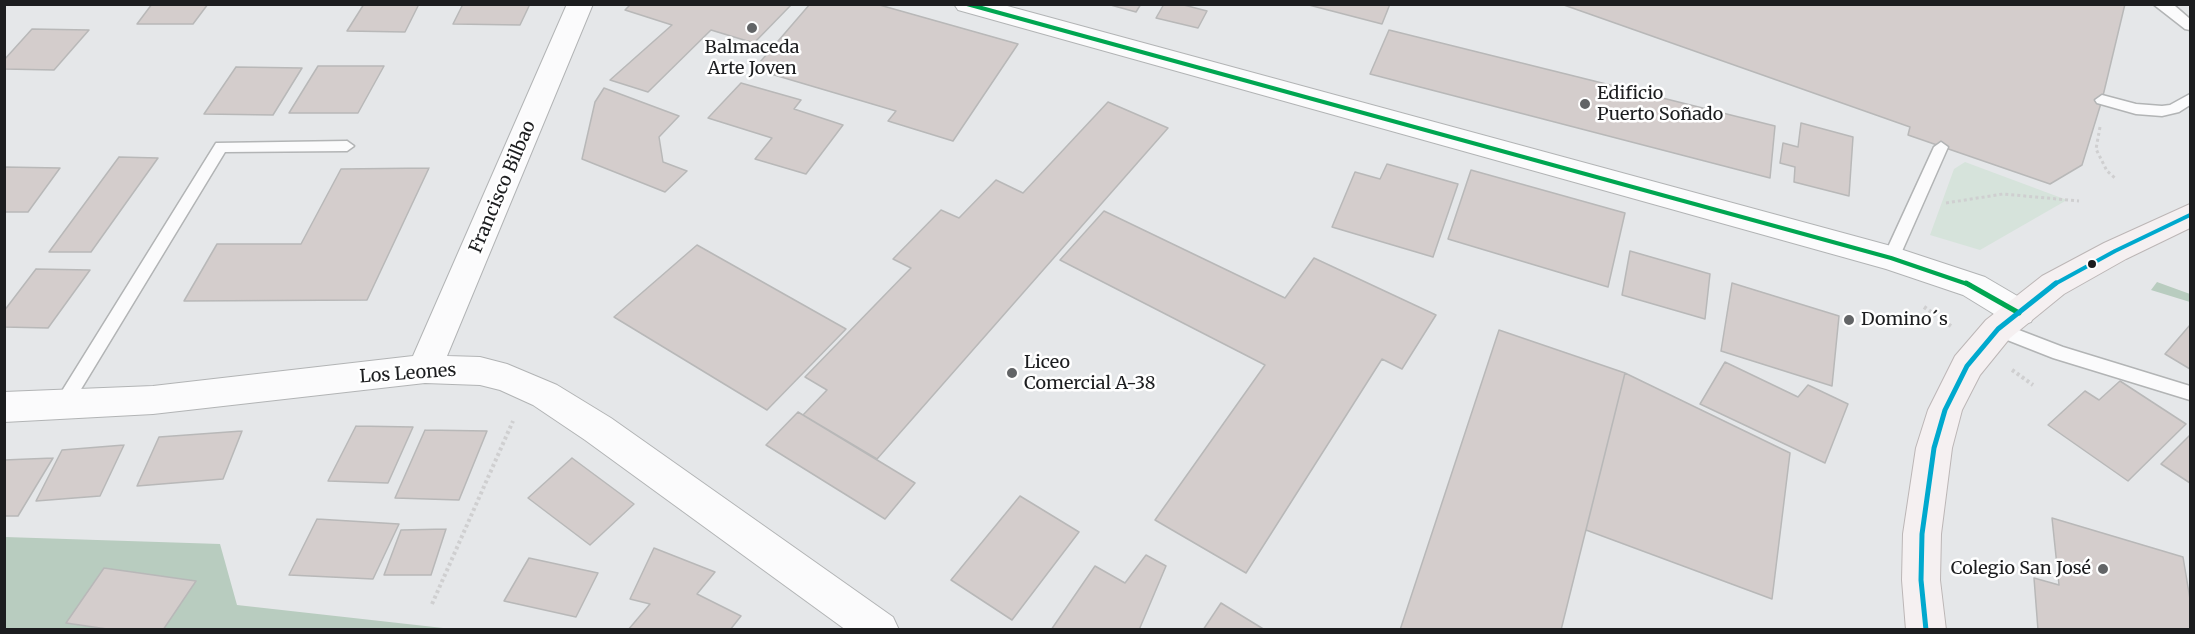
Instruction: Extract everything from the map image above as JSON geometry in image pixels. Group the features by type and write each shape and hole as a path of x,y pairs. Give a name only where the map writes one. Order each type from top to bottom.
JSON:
{"main road":[{"path":"1926,630 1921,580 1922,534 1934,448 1945,410 1967,366 2009,321 2062,280 2190,215"}],"street":[{"name":"Francisco Bilbao","path":"425,369 580,4"},
{"path":"967,4 1891,258 1974,286 2009,321"},
{"name":"Los Leones","path":"4,407 176,397 425,369 480,371 545,395 598,429 879,630"}],"lane":[{"path":"2160,4 2170,9 2190,26"},
{"path":"2104,100 2136,109 2162,111 2174,109 2190,99"},
{"path":"63,404 221,147 347,146"},
{"path":"1891,258 1941,147"},
{"path":"2009,321 2059,354 2190,393"}],"path":[{"path":"2104,100 2096,149 2107,171 2116,179"},
{"path":"1913,209 2003,194 2079,201"},
{"path":"432,604 527,387"}],"shaded area":[{"path":"1965,162 2067,200 1980,250 1930,235 1954,169"}],"green space":[{"path":"2157,282 2190,294 2190,302 2151,290"},
{"path":"5,537 220,544 237,605 452,629 5,630"}],"building":[{"path":"152,4 208,4 193,24 137,24"},
{"path":"364,4 419,4 405,32 347,31"},
{"path":"463,4 530,4 520,25 453,24"},
{"path":"631,4 792,4 754,43 711,30 648,92 610,80 672,25 625,10"},
{"path":"810,4 876,4 1018,44 953,141 888,121 896,111 754,69"},
{"path":"1107,4 1141,4 1136,12"},
{"path":"1164,4 1180,4 1207,11 1198,28 1156,18"},
{"path":"1305,4 1390,4 1382,24"},
{"path":"1561,4 2125,4 2102,100 2082,165 2050,184 1908,135 1910,127"},
{"path":"32,29 89,30 54,70 4,69 4,60"},
{"name":"Edificio Puerto Soñado","path":"1389,30 1775,126 1770,178 1370,74"},
{"path":"318,66 384,66 358,113 289,113"},
{"path":"236,67 302,68 273,115 204,114"},
{"path":"741,83 801,100 794,109 843,125 806,174 755,159 772,138 708,118"},
{"path":"604,88 679,116 659,137 663,162 687,171 665,192 582,159 595,102"},
{"path":"1108,102 1168,128 877,459 803,415 827,390 805,377 911,268 893,259 941,210 959,218 996,180 1023,193"},
{"path":"1801,123 1853,137 1849,196 1794,182 1795,167 1780,163 1783,143 1798,147"},
{"path":"119,157 158,158 91,252 49,252"},
{"path":"1387,164 1458,184 1433,257 1332,227 1355,172 1380,179"},
{"path":"4,167 60,168 28,212 4,212"},
{"path":"429,168 367,300 184,301 217,244 301,244 341,169"},
{"path":"1471,170 1625,213 1608,287 1448,239"},
{"path":"1104,211 1285,298 1314,258 1436,315 1402,369 1382,359 1246,573 1155,520 1265,365 1060,260"},
{"path":"697,245 846,329 767,410 614,317"},
{"path":"1630,251 1710,274 1705,319 1622,295"},
{"path":"36,269 90,270 48,328 4,327 4,311"},
{"path":"1732,283 1839,316 1832,386 1721,351"},
{"path":"2190,325 2190,369 2165,354"},
{"path":"1499,330 1625,373 1561,630 1400,630"},
{"path":"1725,362 1798,397 1808,385 1848,404 1825,463 1700,404"},
{"path":"1625,373 1790,453 1772,599 1586,530"},
{"path":"2120,381 2186,424 2128,481 2048,425 2085,391 2099,400"},
{"path":"798,412 915,483 885,519 766,445"},
{"path":"356,426 413,427 388,483 328,481"},
{"path":"425,430 487,431 459,500 395,498"},
{"path":"242,431 223,479 137,486 159,437"},
{"path":"2190,435 2190,483 2161,464"},
{"path":"124,445 100,496 36,501 62,450"},
{"path":"53,458 18,516 4,516 4,460"},
{"path":"572,458 634,504 590,545 528,498"},
{"path":"1020,496 1079,532 1012,620 951,580"},
{"path":"2052,518 2183,557 2190,599 2190,630 2038,630 2034,578 2059,585"},
{"path":"317,519 399,524 373,579 289,575"},
{"path":"446,529 431,575 384,575 401,530"},
{"path":"654,548 715,572 697,594 741,616 730,630 628,630 650,604 630,599"},
{"path":"1146,555 1166,566 1139,630 1051,630 1095,566 1125,583"},
{"path":"529,558 598,573 576,617 504,601"},
{"path":"104,568 196,581 163,630 114,630 66,623"},
{"path":"1221,603 1265,630 1203,630"}],"transit line":[{"path":"967,4 1891,258 1974,286 2019,313"},
{"path":"1926,630 1921,580 1922,534 1934,448 1945,410 1967,366 1998,329 2053,285 2115,251 2190,215"}],"place":[{"name":"Balmaceda Arte Joven","path":"752,28"},
{"name":"Edificio Puerto Soñado","path":"1585,104"},
{"name":"Domino´s","path":"1849,320"},
{"name":"Liceo Comercial A-38","path":"1012,373"},
{"name":"Colegio San José","path":"2103,569"}]}
